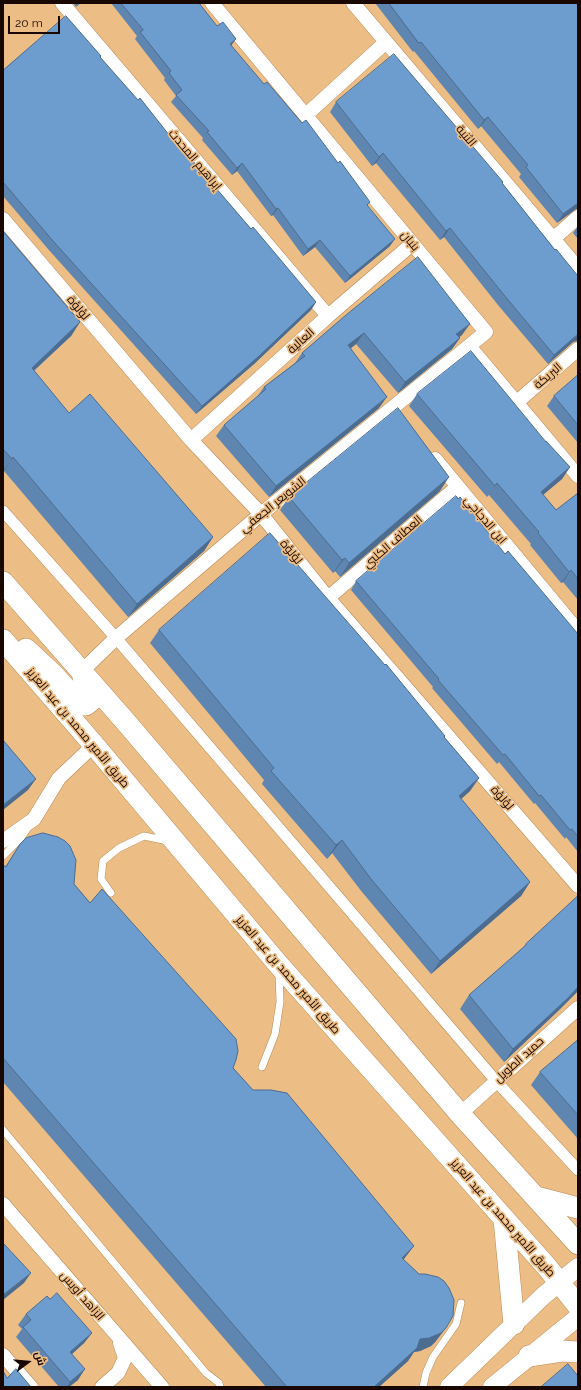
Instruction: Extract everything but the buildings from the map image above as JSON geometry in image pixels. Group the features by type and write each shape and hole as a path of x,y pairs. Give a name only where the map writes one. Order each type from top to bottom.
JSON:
{"main road":[{"path":"3,582 82,671 460,1114 578,1244"},
{"path":"3,636 21,645 32,653 78,702 86,705 92,700 92,696 84,683 82,671"},
{"name":"طريق الأمير محمد بن عبد العزيز","path":"3,640 94,745 278,964 504,1219 578,1306"},
{"path":"536,1197 578,1208"},
{"path":"504,1219 514,1324"},
{"path":"529,1356 562,1351 578,1352"}],"street":[{"name":"إبراهيم المحدث","path":"62,3 328,316"},
{"name":"بنبان","path":"212,3 486,332 469,346"},
{"name":"الثنية","path":"353,3 578,268"},
{"path":"306,115 386,42"},
{"path":"553,239 578,218"},
{"name":"لؤلؤة","path":"3,219 191,440 260,514 328,598 578,886"},
{"name":"العالية","path":"191,440 328,316 412,244"},
{"path":"469,346 578,476"},
{"name":"الشويعر الجعفي","path":"82,671 116,638 260,514 469,346"},
{"name":"البريكة","path":"517,402 578,349"},
{"path":"394,407 403,420"},
{"name":"ابن الدجاجي","path":"428,450 457,487 578,631"},
{"name":"العطاف الكلبي","path":"328,598 457,487"},
{"path":"3,511 116,638 496,1081 578,1170"},
{"path":"3,841 34,819 59,778 94,745"},
{"name":"حميد الطويل","path":"460,1114 578,1008"},
{"name":"الزاهد أويس","path":"3,1204 162,1387"},
{"path":"449,1387 543,1296 578,1267"},
{"path":"492,1387 578,1317"},
{"path":"102,1387 118,1373 125,1358 118,1338"},
{"path":"3,1355 31,1387"}],"lane":[{"path":"3,856 20,839 34,819"},
{"path":"111,893 101,879 103,861 119,848 144,836 176,843"},
{"path":"262,1067 275,1034 280,1002 278,964"},
{"path":"3,1130 206,1373 219,1383 220,1387"},
{"path":"423,1387 426,1373 433,1357 456,1324 461,1303"}]}
